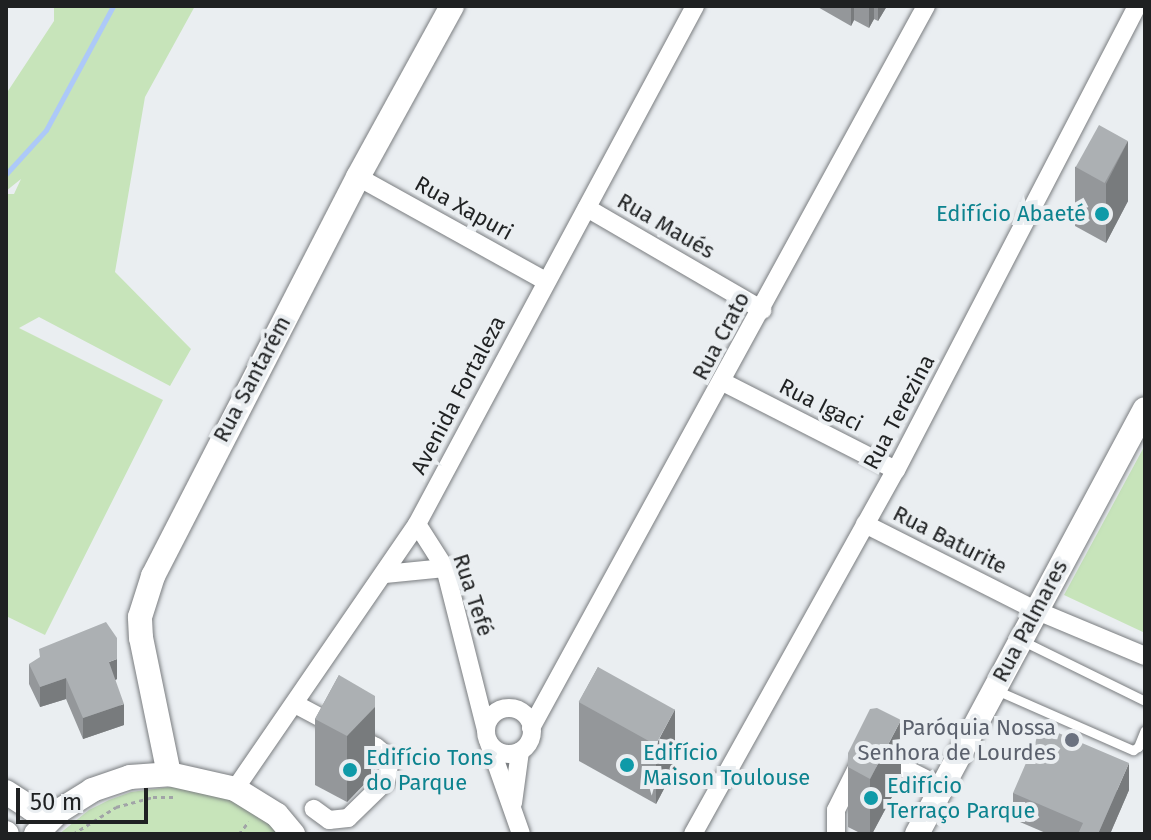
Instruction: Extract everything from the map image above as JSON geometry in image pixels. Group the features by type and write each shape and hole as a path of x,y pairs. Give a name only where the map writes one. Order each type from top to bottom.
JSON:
{"street":[{"name":"Rua Santarém","path":"169,774 141,638 140,617 153,576 358,177 452,6"},
{"name":"Avenida Fortaleza","path":"237,800 295,704 417,524 695,6"},
{"name":"Rua Crato","path":"531,728 926,6"},
{"name":"Rua Terezina","path":"693,834 896,470 1137,6"},
{"path":"1127,26 1145,35"},
{"name":"Rua Xapuri","path":"358,177 546,281"},
{"name":"Rua Maués","path":"587,208 762,310"},
{"name":"Rua Igaci","path":"723,382 896,470"},
{"name":"Rua Palmares","path":"917,834 1145,409"},
{"name":"Rua Tefé","path":"417,524 445,568 488,736 521,834"},
{"name":"Rua Baturite","path":"865,524 1035,610 1145,656"},
{"path":"385,574 445,568"},
{"path":"476,684 507,709 525,715 531,728 529,742 520,751 500,752 488,736 491,717 507,709 554,687"},
{"path":"295,704 376,747 386,755 389,766 386,781 348,818 329,820 314,809"},
{"name":"Rua Tefé","path":"513,806 520,751"},
{"path":"836,834 836,810 862,758 879,755 942,787"},
{"path":"36,834 59,811 92,790 117,782 169,774 277,815 293,834"},
{"path":"6,792 32,809 59,811"}],"lane":[{"path":"1019,639 1145,701"},
{"path":"993,689 1133,750 1138,747 1145,730"}],"path":[{"path":"73,834 116,807 153,797 185,797"},
{"path":"237,800 257,824"},
{"path":"239,834 250,819"}],"green space":[{"path":"54,6 195,6 145,97 115,272 191,349 170,386 39,317 19,328 163,400 45,635 6,616 6,194 14,194 21,179 6,191 6,94 54,21"},
{"path":"1145,445 1145,633 1064,595"},
{"path":"170,787 209,791 245,805 282,834 59,834 89,810 109,800 131,792"}],"building":[{"path":"1099,125 1128,141 1105,183 1076,167"},
{"path":"106,622 117,638 117,659 109,662 124,704 83,718 66,678 40,687 29,664 40,657 39,649"},
{"path":"598,667 675,710 656,745 579,702"},
{"path":"339,675 375,696 375,707 347,736 315,719"},
{"path":"877,708 901,720 870,779 848,767 848,753 870,709"},
{"path":"1042,726 1129,763 1098,834 1078,834 1083,823 1013,793"}],"waterway":[{"path":"6,174 46,130 113,6"}],"place":[{"name":"Edifício Abaeté","path":"1102,214"},
{"name":"Paróquia Nossa Senhora de Lourdes","path":"1072,740"},
{"name":"Edifício Maison Toulouse","path":"627,765"},
{"name":"Edifício Tons do Parque","path":"350,770"},
{"name":"Edifício Terraço Parque","path":"871,798"}]}
